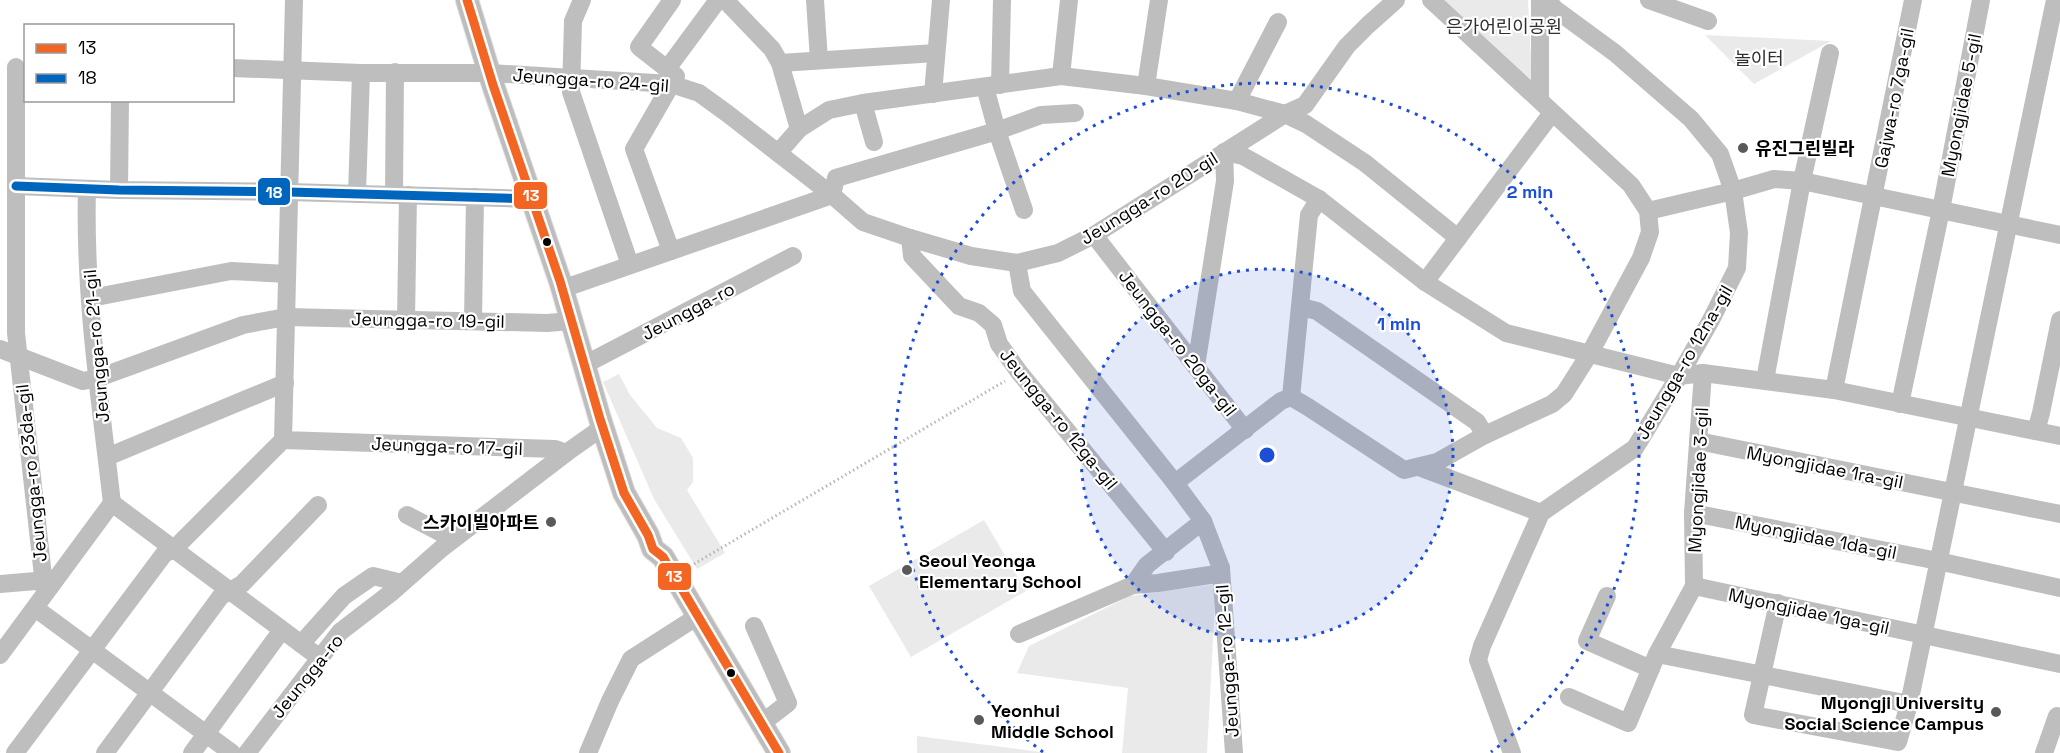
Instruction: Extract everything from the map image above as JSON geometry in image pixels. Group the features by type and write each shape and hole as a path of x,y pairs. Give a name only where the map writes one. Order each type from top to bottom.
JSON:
{"main road":[{"path":"467,0 562,289 624,493 648,535 653,549 663,557 779,753"}],"street":[{"path":"15,753 164,554 174,549 283,440 294,0"},
{"path":"582,0 573,21 571,92 630,265"},
{"path":"669,76 639,47 672,0"},
{"path":"671,251 634,148 669,76 718,0"},
{"path":"725,0 772,49 780,63 799,129"},
{"path":"815,0 819,60"},
{"path":"933,94 940,0"},
{"path":"1002,0 993,86 997,131 1024,210"},
{"path":"1061,76 1069,0"},
{"path":"1146,86 1159,0"},
{"name":"Jeungga-ro 20-gil","path":"832,195 863,222 971,256 1017,263 1058,253 1094,236 1285,114 1305,105 1347,46 1396,0"},
{"path":"1319,199 1309,215 1291,398 1404,470 1437,462 1485,435 1552,404 1564,394 1590,352 1641,258 1650,232 1648,211 1631,184 1431,0"},
{"path":"1425,282 1458,238 1546,106 1540,0"},
{"name":"Jeungga-ro 12na-gil","path":"1541,513 1635,448 1711,320 1737,268 1740,233 1733,191 1720,154 1691,119 1616,53 1555,9 1547,0"},
{"path":"1649,0 1708,21"},
{"name":"Gajwa-ro 7ga-gil","path":"1875,196 1913,0"},
{"name":"Myongjidae 5-gil","path":"1941,210 1981,0"},
{"path":"1778,603 1753,715 1898,741 1909,704 2055,0"},
{"path":"1237,100 1278,22"},
{"path":"780,63 936,53"},
{"path":"1765,380 1830,53"},
{"name":"Jeungga-ro 23da-gil","path":"14,67 16,333 43,576 50,587"},
{"name":"Jeungga-ro 24-gil","path":"234,68 361,73 490,73 570,77 669,76 699,93 832,195"},
{"path":"395,72 406,320"},
{"path":"357,194 361,73"},
{"path":"778,153 799,129 829,110 863,103 1061,76 1146,86 1237,100 1285,114 1306,124 1365,164 1458,238"},
{"path":"119,190 120,102"},
{"path":"863,103 874,142"},
{"path":"562,289 832,195 836,178 997,131 1041,115 1075,113"},
{"path":"1224,152 1243,156 1319,199 1425,282 1506,333 1590,352 1679,376 1703,373 1834,390 2060,436"},
{"name":"Jeungga-ro 20-gil","path":"1196,366 1225,181 1224,152"},
{"path":"1648,211 1774,179 1803,181 2060,235"},
{"path":"16,186 532,199"},
{"name":"Jeungga-ro 21-gil","path":"87,189 86,235 91,298 112,503"},
{"path":"1834,390 1875,196"},
{"path":"473,321 475,197"},
{"path":"1900,404 1941,210"},
{"name":"Jeungga-ro 20ga-gil","path":"1094,236 1245,430 1281,401 1291,398"},
{"name":"Jeungga-ro 12ga-gil","path":"910,238 912,256 959,306 979,313 993,325 999,344 1019,372 1166,552"},
{"name":"Jeungga-ro","path":"584,365 793,256"},
{"path":"1017,263 1022,291 1176,483 1203,521 1221,568 1216,574 1132,585 1019,634"},
{"path":"91,298 231,271 287,274"},
{"path":"1301,306 1317,311 1477,422 1485,435"},
{"path":"98,378 243,325 286,317"},
{"name":"Jeungga-ro 19-gil","path":"286,317 547,323 571,321"},
{"path":"2036,430 2042,413 2060,320"},
{"name":"Jeungga-ro 23da-gil","path":"0,349 83,381 98,378"},
{"name":"Myongjidae 3-gil","path":"1694,586 1693,513 1703,373"},
{"path":"107,457 285,383"},
{"path":"566,453 603,427"},
{"path":"1176,483 1245,430"},
{"name":"Jeungga-ro 17-gil","path":"283,440 555,449 566,453"},
{"name":"Myongjidae 1ra-gil","path":"1698,441 2060,514"},
{"name":"Jeungga-ro","path":"248,753 340,632 453,539 566,453"},
{"path":"1419,466 1541,513 1482,646 1478,660 1512,753"},
{"path":"0,655 112,503 320,658"},
{"path":"105,753 221,596 242,584 318,505"},
{"name":"Myongjidae 1da-gil","path":"1693,513 1938,561 2060,588"},
{"path":"406,515 453,539"},
{"path":"1132,585 1147,565 1203,521"},
{"name":"Jeungga-ro 12-gil","path":"1221,568 1234,753"},
{"name":"Jeungga-ro","path":"301,644 344,596 373,576 402,583"},
{"path":"0,584 36,582 50,587"},
{"path":"1569,697 1628,723 1654,661 1694,586"},
{"name":"Myongjidae 1ga-gil","path":"1694,586 2060,664"},
{"path":"1607,596 1587,641 1654,661 1762,674 1909,704"},
{"path":"35,608 232,753"},
{"path":"588,753 630,660 698,616"},
{"path":"754,626 788,703 762,723"},
{"path":"192,753 282,630"},
{"path":"2044,753 2057,716"}],"path":[{"path":"694,564 1019,372"}],"green space":[{"name":"은가어린이공원","path":"1442,0 1528,0 1532,82"},
{"name":"놀이터","path":"1705,35 1831,41 1754,84"},
{"path":"619,374 630,395 657,428 681,438 693,458 693,482 687,490 725,553 697,569 654,499 603,382"},
{"path":"984,520 1026,591 911,657 869,586"},
{"path":"1216,584 1207,753 1122,753 1128,688 1017,673 1029,646 1130,596"},
{"path":"917,736 1048,753 917,753"}],"transit line":[{"name":"13","path":"467,0 493,85 560,281 624,493 648,535 653,549 663,557 779,753"},
{"name":"18","path":"16,186 532,199"}],"place":[{"name":"유진그린빌라","path":"1743,148"},
{"name":"스카이빌아파트","path":"551,522"},
{"name":"Seoul Yeonga Elementary School","path":"907,570"},
{"name":"Myongji University Social Science Campus","path":"1996,712"},
{"name":"Yeonhui Middle School","path":"979,720"}]}
